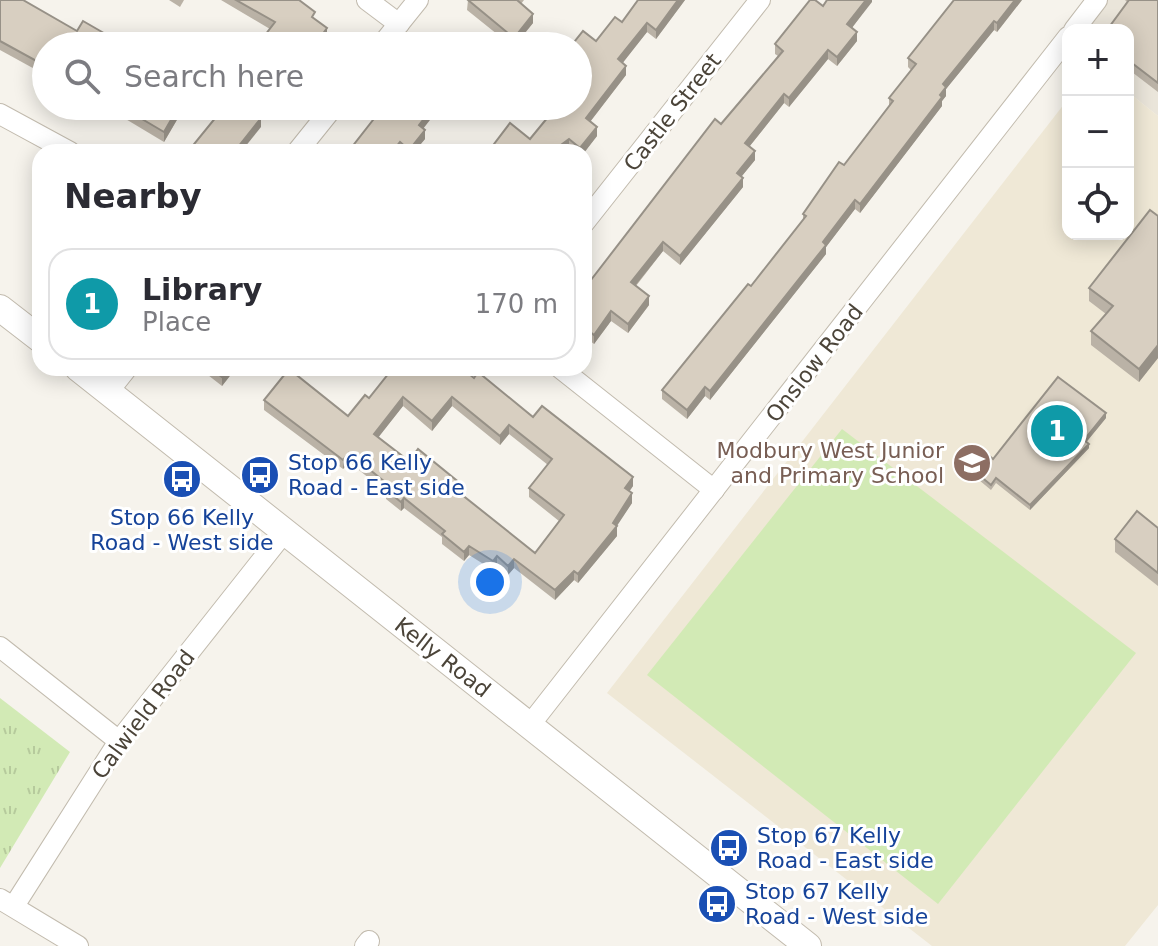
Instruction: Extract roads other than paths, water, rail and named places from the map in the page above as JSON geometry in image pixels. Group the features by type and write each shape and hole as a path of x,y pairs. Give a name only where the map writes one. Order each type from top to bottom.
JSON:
{"street":[{"path":"367,0 399,24"},
{"path":"392,32 418,0"},
{"name":"Castle Street","path":"592,213 760,0"},
{"path":"1079,24 1097,0"},
{"name":"Onslow Road","path":"529,726 1062,45"},
{"path":"0,114 55,144"},
{"path":"303,144 323,120"},
{"path":"0,308 32,333"},
{"name":"Kelly Road","path":"88,376 808,946"},
{"path":"108,392 121,376"},
{"path":"570,376 714,490"},
{"name":"Calwield Road","path":"7,902 119,741 285,531"},
{"path":"0,647 119,741"},
{"path":"7,902 78,946"}],"place":[{"name":"Library","path":"1057,431"},
{"name":"Modbury West Junior and Primary School","path":"972,463"},
{"name":"Stop 66 Kelly Road - East side","path":"260,475"},
{"name":"Stop 66 Kelly Road - West side","path":"182,479"},
{"name":"Stop 67 Kelly Road - East side","path":"729,848"},
{"name":"Stop 67 Kelly Road - West side","path":"717,904"}]}
